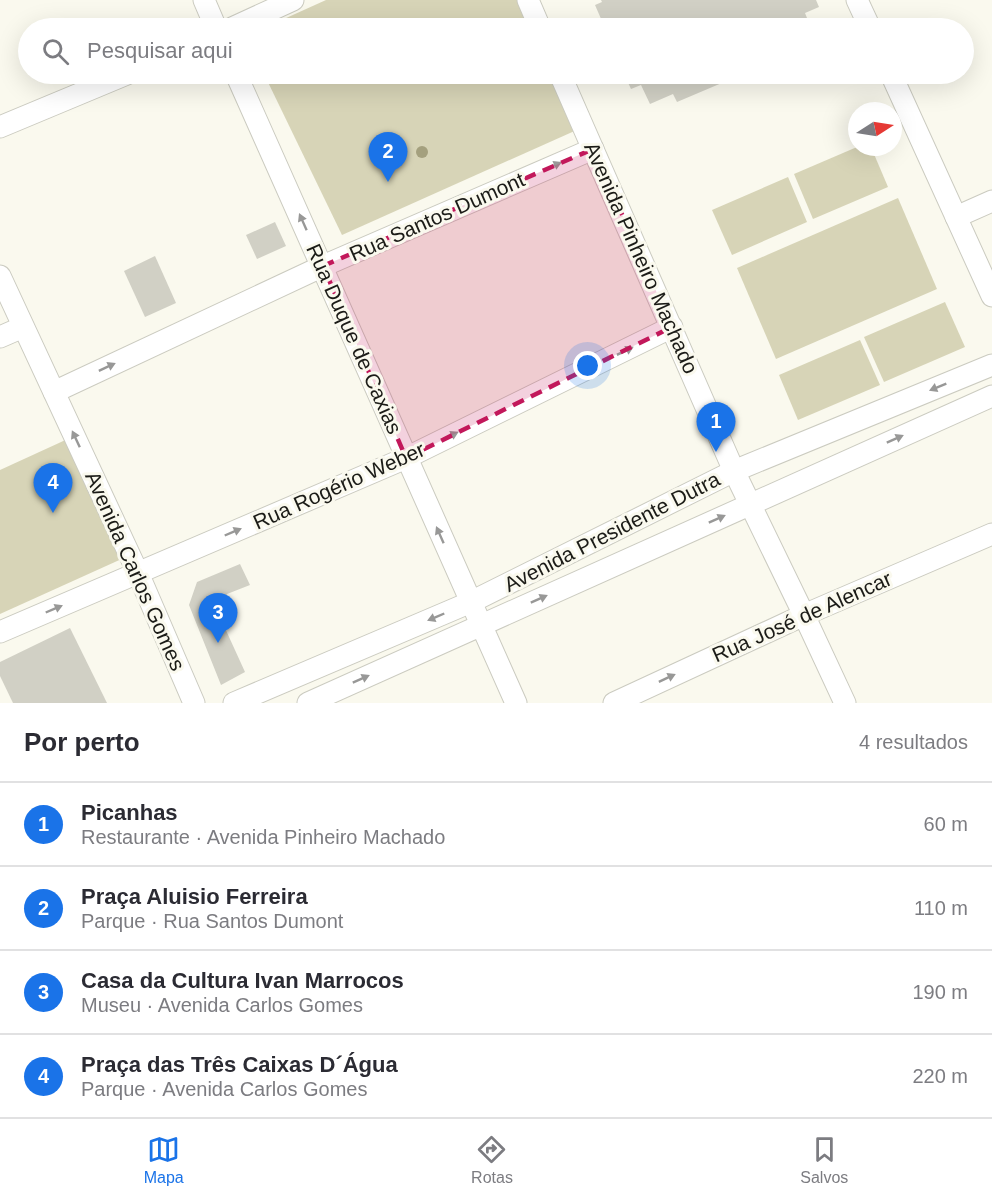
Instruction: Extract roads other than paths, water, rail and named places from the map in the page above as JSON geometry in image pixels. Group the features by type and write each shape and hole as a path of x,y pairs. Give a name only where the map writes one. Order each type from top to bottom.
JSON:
{"street":[{"path":"204,0 212,18"},
{"path":"254,18 293,0"},
{"path":"528,0 536,18"},
{"path":"858,0 866,18"},
{"path":"0,127 103,84"},
{"name":"Rua Duque de Caxias","path":"241,84 516,703"},
{"name":"Avenida Pinheiro Machado","path":"564,84 734,471 845,703"},
{"path":"896,84 992,296"},
{"name":"Rua Santos Dumont","path":"54,392 323,266 593,149"},
{"path":"956,217 992,201"},
{"name":"Avenida Carlos Gomes","path":"0,276 138,573 194,703"},
{"path":"0,337 23,327"},
{"name":"Rua Rogério Weber","path":"0,632 406,458 672,327"},
{"name":"Avenida Presidente Dutra","path":"234,703 471,602 734,471 992,365"},
{"name":"Avenida Presidente Dutra","path":"308,703 992,396"},
{"name":"Rua José de Alencar","path":"614,703 804,615 992,534"}],"place":[{"name":"Praça Aluisio Ferreira","path":"388,182"},
{"name":"Picanhas","path":"716,452"},
{"name":"Praça das Três Caixas D´Água","path":"53,513"},
{"name":"Casa da Cultura Ivan Marrocos","path":"218,643"}]}
